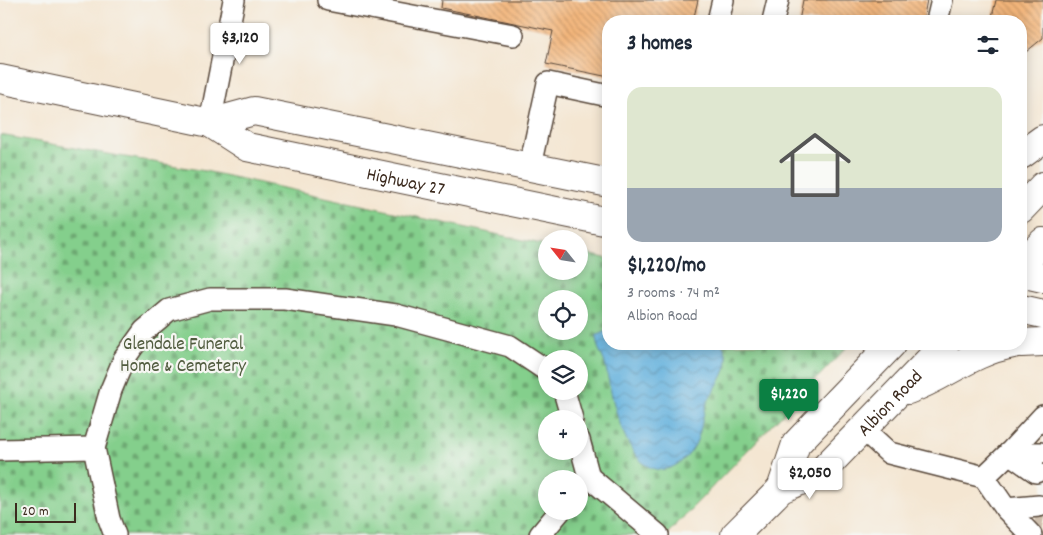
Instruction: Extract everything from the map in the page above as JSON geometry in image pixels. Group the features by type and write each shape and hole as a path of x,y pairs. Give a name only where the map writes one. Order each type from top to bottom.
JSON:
{"main road":[{"name":"Highway 27","path":"0,80 210,123 247,147 602,221"},
{"name":"Highway 27","path":"210,123 254,111 602,181"},
{"path":"1027,151 1043,139"},
{"path":"1027,203 1043,186"},
{"path":"1027,259 1043,242"},
{"path":"1027,274 1043,278"},
{"path":"1027,310 1043,314"},
{"path":"1027,343 1043,342"},
{"path":"852,385 872,350"},
{"name":"Albion Road","path":"781,489 796,444 886,350"},
{"name":"Albion Road","path":"735,535 781,489 821,472 939,350"},
{"path":"895,395 933,382 985,350"}],"street":[{"path":"210,123 234,0"},
{"path":"328,0 513,35"},
{"path":"719,15 723,0"},
{"path":"774,15 778,0"},
{"path":"939,15 942,0"},
{"path":"530,166 548,83 602,95"},
{"path":"115,535 109,519 94,448 111,390 124,359 144,331 169,310 210,299 285,299 396,315 510,346 538,365"},
{"path":"984,477 1043,416"},
{"path":"862,429 889,453 984,477 1006,509 1035,520"},
{"path":"0,450 94,448"},
{"path":"1009,452 1040,454"},
{"path":"1009,452 1040,454"},
{"path":"588,486 658,535"},
{"path":"1006,509 1035,520"},
{"path":"540,535 552,520"}],"green space":[{"name":"Glendale Funeral Home & Cemetery","path":"0,135 205,171 538,243 538,280 588,280 588,254 602,257 602,350 844,350 666,535 0,535"}],"water":[{"path":"602,333 602,350 725,350 727,364 720,381 707,403 698,439 692,450 680,462 666,469 652,468 641,461 631,448 617,414 596,336"}],"building":[{"path":"442,0 698,0 694,15 602,15 602,76 546,64 553,31 441,8"},
{"path":"803,0 927,0 924,15 800,15"},
{"path":"996,0 1043,0 1043,38 1027,51 1027,15 992,15"}],"tunnel":[{"path":"1035,520 1043,522"}]}
